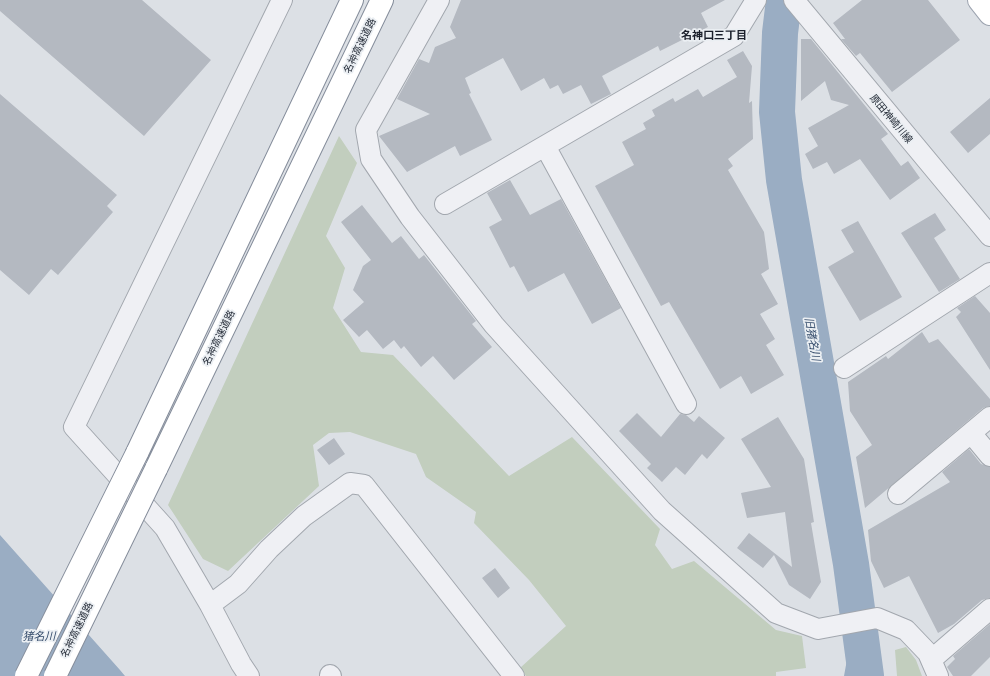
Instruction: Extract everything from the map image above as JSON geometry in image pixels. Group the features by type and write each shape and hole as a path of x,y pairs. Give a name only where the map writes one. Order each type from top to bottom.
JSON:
{"main road":[{"path":"26,676 137,453 352,0"},
{"name":"名神高速道路","path":"55,676 382,0"},
{"path":"979,0 990,14"}],"street":[{"path":"249,676 166,528 74,427 282,0"},
{"path":"439,0 366,130 371,159 410,218 494,325 662,511 776,613 818,629 877,618 906,630 928,653 935,668 990,609"},
{"path":"445,204 734,36 756,0"},
{"name":"原田神崎川線","path":"804,5 990,236"},
{"path":"545,146 686,404"},
{"path":"844,368 990,273"},
{"path":"898,494 990,417"},
{"path":"971,433 990,456"},
{"path":"210,605 238,584 269,549 304,516 350,483 364,485 514,676"}],"green space":[{"path":"339,136 357,163 326,236 345,268 333,308 361,352 393,355 509,476 572,437 660,529 655,545 672,569 694,561 776,630 802,636 806,668 776,672 776,676 526,676 520,668 566,626 529,580 474,523 476,512 426,477 416,454 350,432 329,433 313,445 319,486 228,571 203,559 168,505"},
{"path":"906,647 916,660 922,676 897,676 895,650"}],"water":[{"name":"猪名川","path":"0,535 120,670 125,676 0,676"},
{"path":"880,649 881,676 844,676 848,654"}],"building":[{"path":"0,0 142,0 211,60 144,136 0,11"},
{"path":"461,0 725,0 701,13 708,27 660,51 658,46 602,76 611,94 591,104 581,85 563,94 558,85 550,89 544,78 521,91 503,58 465,78 471,93 469,94 492,140 460,156 455,146 407,172 379,136 430,114 397,99 419,59 429,63 435,47 456,38 450,27"},
{"path":"862,0 928,0 960,40 892,92 860,53 856,56 841,39 845,39 833,23"},
{"path":"801,39 811,39 888,134 881,139 901,166 908,161 920,178 890,200 860,159 834,174 827,162 813,169 805,154 818,146 808,128 849,105 831,100 825,81 801,101"},
{"path":"743,51 752,66 749,103 752,101 753,139 728,159 733,166 728,170 764,232 769,269 761,274 778,304 760,314 775,339 766,345 784,375 751,394 741,376 720,389 669,302 661,306 595,186 634,165 622,142 646,129 643,123 655,116 652,110 673,98 675,102 698,89 703,97 737,77 727,60"},
{"path":"0,94 117,195 107,206 113,212 58,275 51,269 29,295 0,270"},
{"path":"990,98 990,134 968,153 950,132"},
{"path":"510,180 530,215 561,199 621,308 592,324 564,273 528,292 514,266 510,268 489,227 502,220 487,193"},
{"path":"362,205 392,243 401,236 419,259 424,255 476,321 472,324 492,347 454,380 433,356 421,367 404,346 401,349 394,340 383,349 367,330 359,337 343,320 364,302 353,290 363,266 371,260 341,222"},
{"path":"935,213 946,230 934,238 960,279 939,292 901,233"},
{"path":"858,221 902,297 860,321 828,267 854,252 841,230"},
{"path":"975,296 990,313 990,370 956,317 961,312 957,308"},
{"path":"922,332 929,343 938,339 990,399 990,406 983,408 865,508 856,457 872,445 850,411 848,382 886,356 888,359"},
{"path":"637,413 661,437 680,414 686,415 694,422 699,416 725,438 707,459 702,454 685,475 676,467 662,482 647,468 651,464 619,431"},
{"path":"778,417 804,459 814,522 811,523 821,582 810,599 789,585 774,555 763,568 737,548 749,533 792,567 785,512 747,518 741,493 771,487 741,439"},
{"path":"334,438 345,454 329,465 317,450"},
{"path":"969,449 981,464 990,467 990,598 982,600 954,624 938,633 909,576 884,588 871,561 868,530 950,482 942,472"},
{"path":"495,568 510,588 498,598 482,578"},
{"path":"990,624 990,657 971,676 953,676 947,667 955,659 953,656"}],"waterway":[{"name":"旧猪名川","path":"784,0 780,33 777,112 784,180 851,564 866,676"}],"district":[{"name":"名神口三丁目","path":"714,36"}]}
